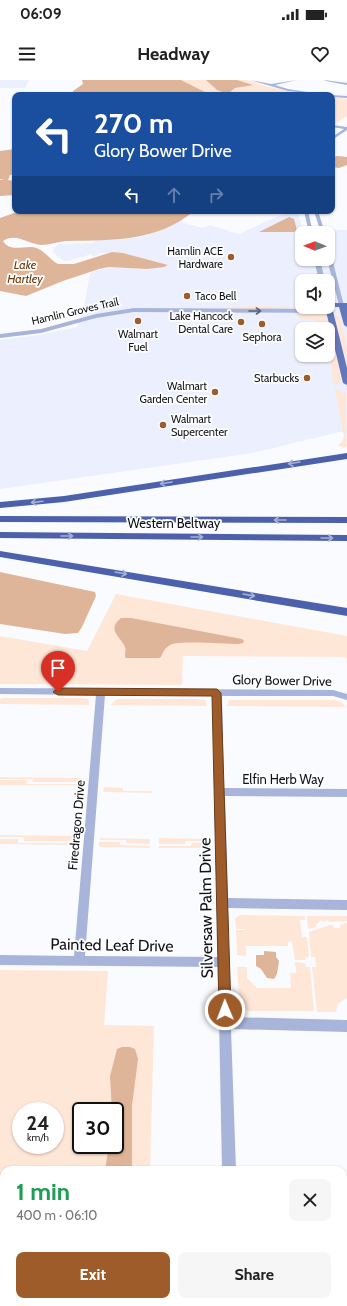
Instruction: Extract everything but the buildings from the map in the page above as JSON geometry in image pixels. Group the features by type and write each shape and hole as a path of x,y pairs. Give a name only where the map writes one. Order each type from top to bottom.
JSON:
{"highway":[{"path":"323,458 347,449"},
{"path":"0,506 64,499 323,458 347,456"},
{"name":"Western Beltway","path":"0,519 347,520"},
{"name":"Western Beltway","path":"0,535 347,538"},
{"path":"0,554 74,565 347,612"}],"main road":[{"path":"345,308 347,325"},
{"path":"330,314 347,384"}],"street":[{"path":"252,80 269,85 308,92"},
{"path":"269,85 295,80"},
{"path":"326,80 347,84"},
{"path":"335,96 347,98"},
{"path":"335,130 347,122"},
{"path":"335,126 347,128"},
{"path":"335,137 347,128"},
{"path":"307,214 309,226"},
{"path":"317,214 321,226"},
{"path":"332,266 345,308"},
{"name":"Hamlin Groves Trail","path":"0,331 40,325 101,309 137,305 174,308 295,308"},
{"name":"Hamlin Groves Trail","path":"0,336 41,331 85,318 120,312 174,308 295,305"},
{"name":"Glory Bower Drive","path":"0,691 333,693 347,697"},
{"name":"Firedragon Drive","path":"79,960 101,692"},
{"name":"Silversaw Palm Drive","path":"217,693 229,1166"},
{"name":"Elfin Herb Way","path":"219,792 347,793"},
{"path":"222,903 347,905"},
{"name":"Painted Leaf Drive","path":"0,960 224,962"},
{"path":"225,1023 347,1026"}],"shaded area":[{"path":"0,80 29,80 25,88 0,88"},
{"path":"181,80 247,80 269,87 297,92 205,92"},
{"path":"335,97 347,99 347,116 335,123"},
{"path":"283,214 298,214 302,226 295,226 295,266 335,266 335,230 347,230 347,433 339,432 253,453 0,489 0,340 39,335 77,327 84,307 90,273 109,267 147,269 168,265 123,253 103,253 92,257 92,254 63,261 53,252 54,247 59,244 94,243 95,240 121,240 145,236 183,218 183,223 203,228 210,225 239,234"},
{"path":"257,306 295,307 246,309 191,308"},
{"path":"297,314 323,314 326,315 328,322 316,322 315,320 299,318"},
{"path":"335,315 340,317 347,348 347,359 342,350 334,318"},
{"path":"335,350 342,380 339,384 334,386 331,362 335,362"},
{"path":"335,389 345,393 347,446 344,448 338,445 342,442 344,436"},
{"path":"116,594 347,636 347,662 346,657 183,656 182,685 0,684 0,636 87,651"},
{"path":"82,698 88,699 90,705 0,704 0,699"},
{"path":"117,699 198,699 205,700 207,706 110,705"},
{"path":"229,700 335,700 341,702 346,707 227,706"},
{"path":"0,777 83,778 82,782 32,782 33,779 0,779"},
{"path":"0,780 27,780 26,784 82,785 0,785"},
{"path":"104,787 123,788 123,791 152,791 152,793 103,792"},
{"path":"0,835 77,836 77,841 24,841 24,837 0,837"},
{"path":"100,838 150,839 150,844 126,843 126,840 100,840"},
{"path":"159,838 210,839 210,841 185,841 185,844 159,844"},
{"path":"0,839 18,839 18,843 77,843 76,845 0,844"},
{"path":"99,842 120,842 120,845 150,846 150,848 99,847"},
{"path":"192,843 210,843 210,848 159,848 159,846 191,846"},
{"path":"241,915 305,916 305,920 300,920 302,937 307,937 309,957 305,957 305,960 295,960 292,942 288,942 288,946 246,946 246,956 237,955 236,930 245,929 236,929 235,919"},
{"path":"307,916 347,916 347,921 329,922 328,920 322,922 321,920 316,925 317,927 308,929"},
{"path":"347,923 347,998 338,1004 336,1012 317,1012 312,967 316,967 315,957 311,957 309,932 330,925 333,925 334,928 340,928 340,925"},
{"path":"295,962 305,963 306,967 310,967 314,1011 248,1011 240,1008 237,967 247,967 247,978 257,988 291,988 290,973 296,973"},
{"path":"0,970 108,971 104,1025 154,1026 150,1166 0,1166"}],"water":[{"path":"82,80 181,80 205,92 73,92 83,84"},
{"path":"206,80 237,80 253,85 235,88 230,92 217,90"},
{"path":"12,149 12,175 10,175 8,180 12,181 12,195 0,196 0,180 4,180 0,179 0,151"},
{"path":"335,156 347,157 347,165 339,168 335,167"},
{"name":"Lake Hartley","path":"12,214 190,214 165,229 134,237 65,241 41,245 17,238 3,241 9,246 16,248 32,247 39,249 58,264 74,264 112,252 123,253 168,265 164,267 147,269 109,267 99,269 63,281 26,296 0,291 0,218"},
{"path":"289,217 294,219 296,226 294,232 259,232"},
{"path":"0,572 95,592 96,596 78,633 65,634 0,624"},
{"path":"121,618 131,618 242,639 244,641 243,643 239,644 193,642 175,644 167,647 159,658 126,658 125,647 115,630 117,622"},
{"path":"264,951 276,952 276,957 279,961 277,974 274,979 267,978 261,969 256,966 256,955 264,955"},
{"path":"122,1047 130,1047 135,1049 138,1059 132,1106 132,1166 106,1166 108,1154 124,1154 124,1102 111,1102 110,1076 117,1049"}],"place":[{"name":"Hamlin ACE Hardware","path":"231,257"},
{"name":"Taco Bell","path":"187,296"},
{"name":"Walmart Fuel","path":"138,321"},
{"name":"Lake Hancock Dental Care","path":"241,322"},
{"name":"Sephora","path":"262,324"},
{"name":"Starbucks","path":"307,378"},
{"name":"Walmart Garden Center","path":"215,392"},
{"name":"Walmart Supercenter","path":"163,425"}],"route":[{"path":"58,692 217,693 225,1010"}]}
